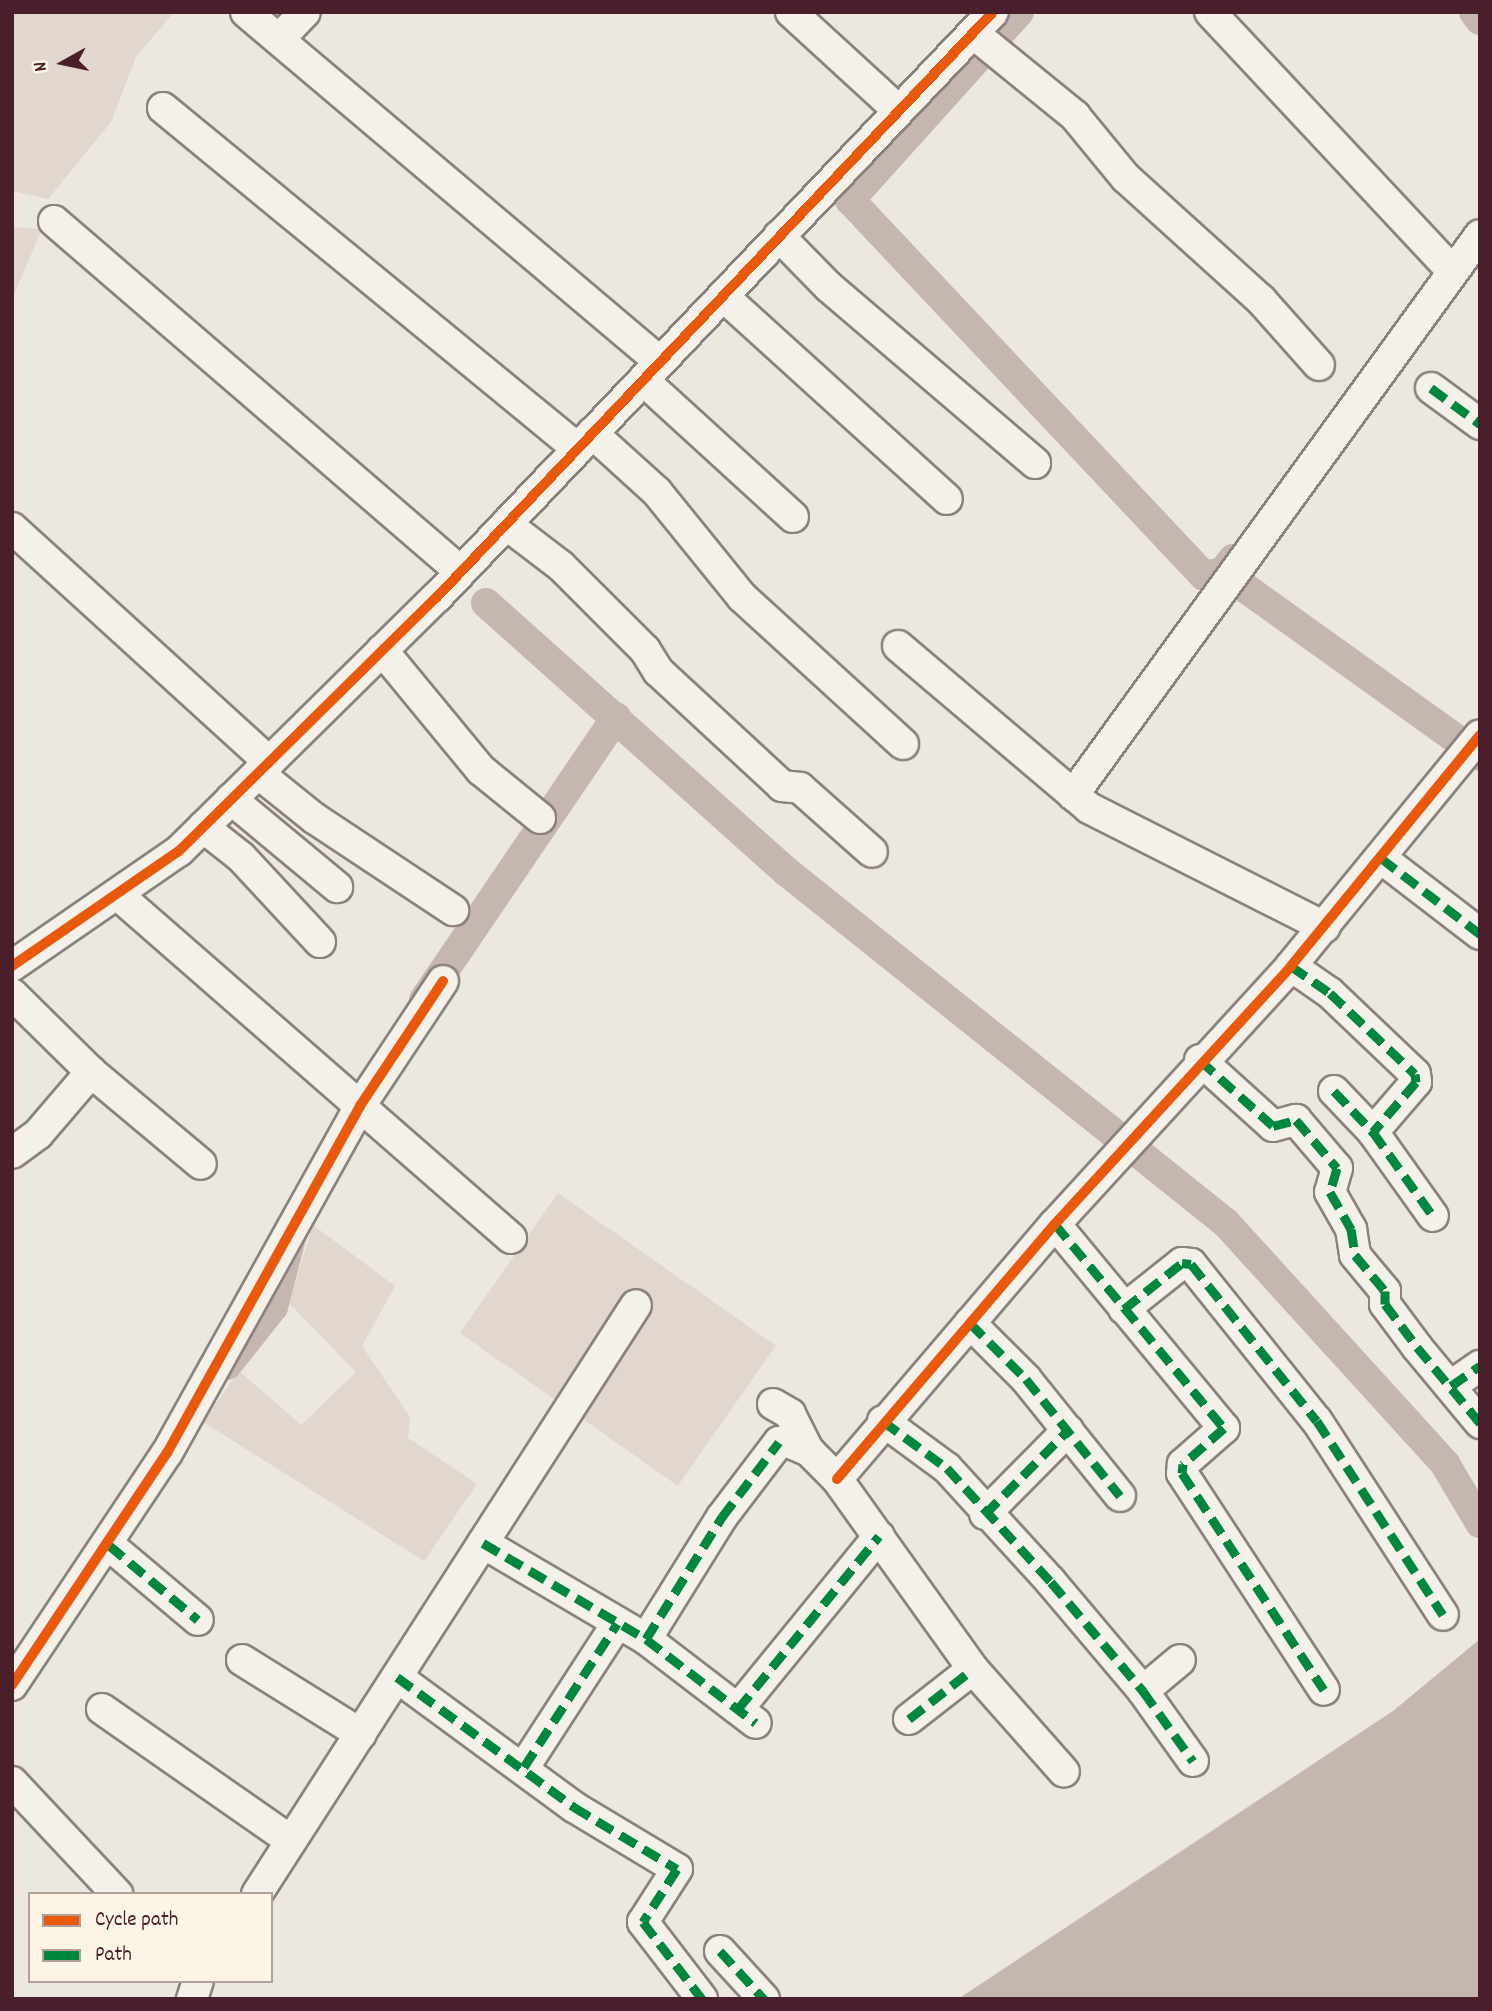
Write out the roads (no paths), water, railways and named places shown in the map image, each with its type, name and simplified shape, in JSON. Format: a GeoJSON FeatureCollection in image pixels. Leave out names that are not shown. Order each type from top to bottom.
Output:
{"type":"FeatureCollection","features":[{"type":"Feature","properties":{"kind":"street"},"geometry":{"type":"LineString","coordinates":[[246,12],[652,371],[793,517]]}},
{"type":"Feature","properties":{"kind":"street"},"geometry":{"type":"LineString","coordinates":[[279,39],[304,12]]}},
{"type":"Feature","properties":{"kind":"street"},"geometry":{"type":"LineString","coordinates":[[791,12],[898,110]]}},
{"type":"Feature","properties":{"kind":"street"},"geometry":{"type":"LineString","coordinates":[[1210,12],[1443,261]]}},
{"type":"Feature","properties":{"kind":"street"},"geometry":{"type":"LineString","coordinates":[[12,966],[117,894],[203,827],[264,768],[461,572],[983,19],[1075,116],[1126,178],[1261,300],[1318,365]]}},
{"type":"Feature","properties":{"kind":"street"},"geometry":{"type":"LineString","coordinates":[[163,108],[585,441],[657,492],[742,597],[904,744]]}},
{"type":"Feature","properties":{"kind":"street"},"geometry":{"type":"LineString","coordinates":[[54,221],[461,572]]}},
{"type":"Feature","properties":{"kind":"street"},"geometry":{"type":"LineString","coordinates":[[1073,795],[1480,235]]}},
{"type":"Feature","properties":{"kind":"street"},"geometry":{"type":"LineString","coordinates":[[779,236],[829,287],[1035,463]]}},
{"type":"Feature","properties":{"kind":"street"},"geometry":{"type":"LineString","coordinates":[[723,296],[947,499]]}},
{"type":"Feature","properties":{"kind":"street"},"geometry":{"type":"LineString","coordinates":[[1431,388],[1480,424]]}},
{"type":"Feature","properties":{"kind":"street"},"geometry":{"type":"LineString","coordinates":[[506,524],[561,566],[645,650],[658,671],[782,786],[800,788],[872,852]]}},
{"type":"Feature","properties":{"kind":"street"},"geometry":{"type":"LineString","coordinates":[[12,528],[314,818],[453,910]]}},
{"type":"Feature","properties":{"kind":"street"},"geometry":{"type":"LineString","coordinates":[[898,646],[1073,795],[1325,927]]}},
{"type":"Feature","properties":{"kind":"street"},"geometry":{"type":"LineString","coordinates":[[382,650],[481,770],[540,818]]}},
{"type":"Feature","properties":{"kind":"street"},"geometry":{"type":"LineString","coordinates":[[837,1479],[883,1421],[1200,1060],[1292,966],[1478,737]]}},
{"type":"Feature","properties":{"kind":"street"},"geometry":{"type":"LineString","coordinates":[[231,799],[337,887]]}},
{"type":"Feature","properties":{"kind":"street"},"geometry":{"type":"LineString","coordinates":[[203,827],[241,857],[320,942]]}},
{"type":"Feature","properties":{"kind":"street"},"geometry":{"type":"LineString","coordinates":[[1381,858],[1480,934]]}},
{"type":"Feature","properties":{"kind":"street"},"geometry":{"type":"LineString","coordinates":[[117,894],[511,1238]]}},
{"type":"Feature","properties":{"kind":"street"},"geometry":{"type":"LineString","coordinates":[[1292,966],[1330,993],[1415,1074],[1416,1082],[1373,1132]]}},
{"type":"Feature","properties":{"kind":"street"},"geometry":{"type":"LineString","coordinates":[[12,1685],[109,1545],[167,1452],[360,1106],[443,981]]}},
{"type":"Feature","properties":{"kind":"street"},"geometry":{"type":"LineString","coordinates":[[12,994],[91,1072],[201,1164]]}},
{"type":"Feature","properties":{"kind":"street"},"geometry":{"type":"LineString","coordinates":[[1200,1060],[1273,1126],[1296,1120],[1337,1168],[1330,1192],[1351,1229],[1355,1255],[1385,1291],[1385,1304],[1401,1326],[1480,1423]]}},
{"type":"Feature","properties":{"kind":"street"},"geometry":{"type":"LineString","coordinates":[[12,1153],[38,1134],[91,1072]]}},
{"type":"Feature","properties":{"kind":"street"},"geometry":{"type":"LineString","coordinates":[[1334,1091],[1373,1132],[1433,1216]]}},
{"type":"Feature","properties":{"kind":"street"},"geometry":{"type":"LineString","coordinates":[[1055,1224],[1224,1428],[1184,1464],[1182,1473],[1324,1690]]}},
{"type":"Feature","properties":{"kind":"street"},"geometry":{"type":"LineString","coordinates":[[1124,1309],[1182,1263],[1191,1264],[1317,1421],[1443,1615]]}},
{"type":"Feature","properties":{"kind":"street"},"geometry":{"type":"LineString","coordinates":[[258,1892],[636,1305]]}},
{"type":"Feature","properties":{"kind":"street"},"geometry":{"type":"LineString","coordinates":[[970,1324],[1068,1430],[1120,1496]]}},
{"type":"Feature","properties":{"kind":"street"},"geometry":{"type":"LineString","coordinates":[[1451,1386],[1480,1366]]}},
{"type":"Feature","properties":{"kind":"street"},"geometry":{"type":"LineString","coordinates":[[774,1404],[790,1414],[808,1450],[837,1479],[973,1668],[1064,1772]]}},
{"type":"Feature","properties":{"kind":"street"},"geometry":{"type":"LineString","coordinates":[[883,1421],[947,1468],[1143,1690],[1193,1761]]}},
{"type":"Feature","properties":{"kind":"street"},"geometry":{"type":"LineString","coordinates":[[985,1514],[1068,1430]]}},
{"type":"Feature","properties":{"kind":"street"},"geometry":{"type":"LineString","coordinates":[[646,1639],[722,1517],[779,1443],[808,1450]]}},
{"type":"Feature","properties":{"kind":"street"},"geometry":{"type":"LineString","coordinates":[[483,1543],[646,1639],[747,1716],[879,1536]]}},
{"type":"Feature","properties":{"kind":"street"},"geometry":{"type":"LineString","coordinates":[[109,1545],[198,1620]]}},
{"type":"Feature","properties":{"kind":"street"},"geometry":{"type":"LineString","coordinates":[[524,1767],[617,1624]]}},
{"type":"Feature","properties":{"kind":"street"},"geometry":{"type":"LineString","coordinates":[[242,1660],[361,1734]]}},
{"type":"Feature","properties":{"kind":"street"},"geometry":{"type":"LineString","coordinates":[[1143,1690],[1180,1660]]}},
{"type":"Feature","properties":{"kind":"street"},"geometry":{"type":"LineString","coordinates":[[909,1719],[973,1668]]}},
{"type":"Feature","properties":{"kind":"street"},"geometry":{"type":"LineString","coordinates":[[397,1677],[524,1767],[574,1807],[677,1869],[643,1922],[702,1999]]}},
{"type":"Feature","properties":{"kind":"street"},"geometry":{"type":"LineString","coordinates":[[102,1709],[290,1840]]}},
{"type":"Feature","properties":{"kind":"street"},"geometry":{"type":"LineString","coordinates":[[12,1782],[115,1892]]}},
{"type":"Feature","properties":{"kind":"street"},"geometry":{"type":"LineString","coordinates":[[719,1951],[764,1999]]}},
{"type":"Feature","properties":{"kind":"waterway"},"geometry":{"type":"LineString","coordinates":[[1019,12],[850,200],[1204,576],[1223,572]]}},
{"type":"Feature","properties":{"kind":"waterway"},"geometry":{"type":"LineString","coordinates":[[1474,12],[1480,20]]}},
{"type":"Feature","properties":{"kind":"waterway"},"geometry":{"type":"LineString","coordinates":[[1233,559],[1223,572],[1480,756]]}},
{"type":"Feature","properties":{"kind":"waterway"},"geometry":{"type":"LineString","coordinates":[[486,603],[787,872],[1226,1223],[1445,1464],[1480,1523]]}},
{"type":"Feature","properties":{"kind":"waterway"},"geometry":{"type":"LineString","coordinates":[[424,1000],[616,717]]}},
{"type":"Feature","properties":{"kind":"waterway"},"geometry":{"type":"LineString","coordinates":[[227,1365],[273,1307],[292,1234]]}}]}
